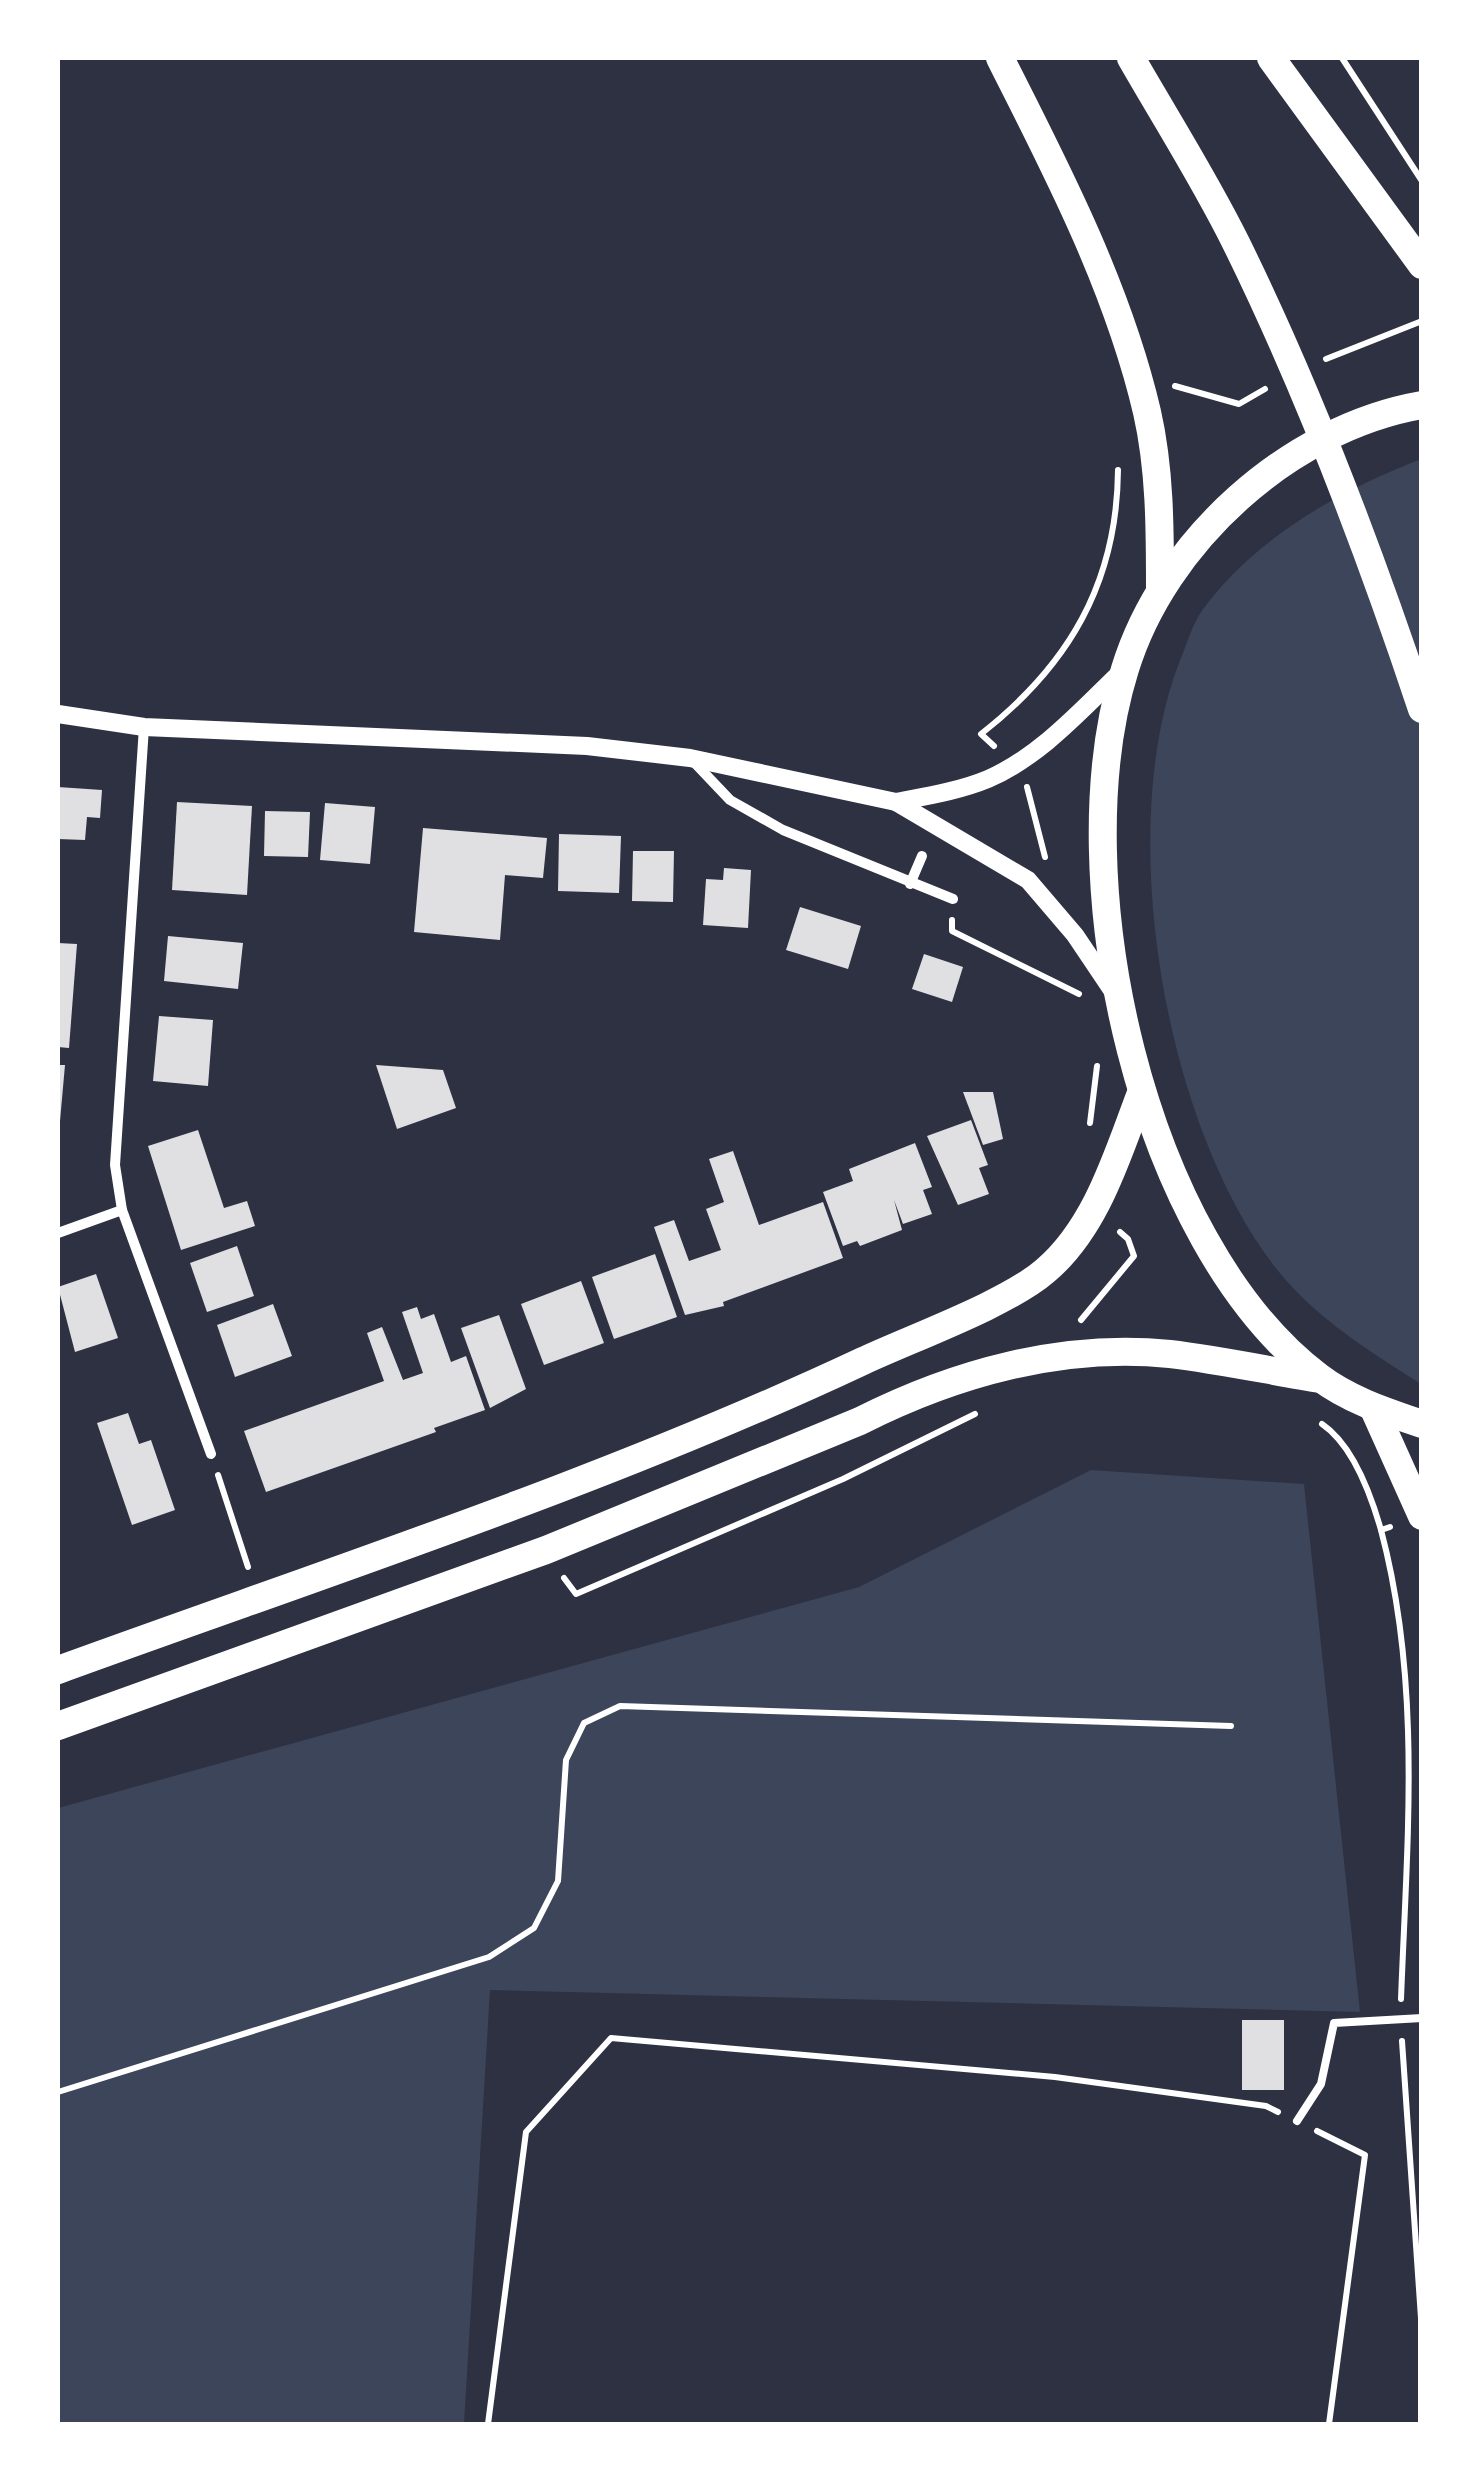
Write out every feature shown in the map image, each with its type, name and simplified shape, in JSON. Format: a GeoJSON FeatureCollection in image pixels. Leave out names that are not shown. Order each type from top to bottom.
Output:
{"type":"FeatureCollection","features":[{"type":"Feature","properties":{"kind":"highway"},"geometry":{"type":"LineString","coordinates":[[1000,58],[1068,198],[1119,320],[1156,462],[1160,587]]}},
{"type":"Feature","properties":{"kind":"highway"},"geometry":{"type":"LineString","coordinates":[[1131,58],[1235,242],[1358,526],[1422,709]]}},
{"type":"Feature","properties":{"kind":"highway"},"geometry":{"type":"LineString","coordinates":[[1270,58],[1422,266]]}},
{"type":"Feature","properties":{"kind":"highway"},"geometry":{"type":"LineString","coordinates":[[1422,405],[1362,423],[1309,448],[1263,479],[1224,512],[1160,587],[1124,670],[1101,797],[1105,879],[1122,1005],[1142,1093],[1187,1209],[1211,1254],[1274,1337],[1321,1379],[1373,1407],[1422,1424]]}},
{"type":"Feature","properties":{"kind":"highway"},"geometry":{"type":"LineString","coordinates":[[58,1670],[626,1462],[813,1385],[1044,1273],[1092,1209],[1142,1093]]}},
{"type":"Feature","properties":{"kind":"highway"},"geometry":{"type":"LineString","coordinates":[[58,1726],[546,1550],[860,1421],[905,1398],[1024,1360],[1168,1354],[1321,1379]]}},
{"type":"Feature","properties":{"kind":"highway"},"geometry":{"type":"LineString","coordinates":[[1373,1407],[1408,1521]]}},
{"type":"Feature","properties":{"kind":"street"},"geometry":{"type":"LineString","coordinates":[[896,802],[956,790],[1014,766],[1045,744],[1124,670]]}},
{"type":"Feature","properties":{"kind":"street"},"geometry":{"type":"LineString","coordinates":[[58,714],[144,727],[587,746],[690,758],[896,802],[1028,880],[1074,934],[1122,1005]]}},
{"type":"Feature","properties":{"kind":"street"},"geometry":{"type":"LineString","coordinates":[[144,727],[116,1164],[122,1210],[211,1454]]}},
{"type":"Feature","properties":{"kind":"street"},"geometry":{"type":"LineString","coordinates":[[690,758],[743,807],[784,830],[953,899]]}},
{"type":"Feature","properties":{"kind":"street"},"geometry":{"type":"LineString","coordinates":[[910,884],[922,856]]}},
{"type":"Feature","properties":{"kind":"street"},"geometry":{"type":"LineString","coordinates":[[58,1233],[122,1210]]}},
{"type":"Feature","properties":{"kind":"lane"},"geometry":{"type":"LineString","coordinates":[[1297,2121],[1322,2084],[1334,2023],[1422,2018]]}},
{"type":"Feature","properties":{"kind":"path"},"geometry":{"type":"LineString","coordinates":[[1342,58],[1422,181]]}},
{"type":"Feature","properties":{"kind":"path"},"geometry":{"type":"LineString","coordinates":[[1317,364],[1422,321]]}},
{"type":"Feature","properties":{"kind":"path"},"geometry":{"type":"LineString","coordinates":[[1138,384],[1166,378],[1180,390],[1240,404],[1276,383]]}},
{"type":"Feature","properties":{"kind":"path"},"geometry":{"type":"LineString","coordinates":[[1028,880],[1045,858],[1030,792],[1014,766],[982,734],[1017,706],[1070,646],[1114,543],[1118,465]]}},
{"type":"Feature","properties":{"kind":"path"},"geometry":{"type":"LineString","coordinates":[[953,899],[952,931],[1080,994]]}},
{"type":"Feature","properties":{"kind":"path"},"geometry":{"type":"LineString","coordinates":[[1068,979],[1080,994],[1085,1011]]}},
{"type":"Feature","properties":{"kind":"path"},"geometry":{"type":"LineString","coordinates":[[1084,1138],[1097,1058]]}},
{"type":"Feature","properties":{"kind":"path"},"geometry":{"type":"LineString","coordinates":[[1080,1356],[1078,1323],[1134,1256],[1128,1239],[1092,1209]]}},
{"type":"Feature","properties":{"kind":"path"},"geometry":{"type":"LineString","coordinates":[[546,1550],[576,1594],[843,1478],[986,1409]]}},
{"type":"Feature","properties":{"kind":"path"},"geometry":{"type":"LineString","coordinates":[[1308,1415],[1334,1432],[1370,1494],[1408,1665],[1410,1759],[1400,2019],[1421,2318],[1421,2424]]}},
{"type":"Feature","properties":{"kind":"path"},"geometry":{"type":"LineString","coordinates":[[211,1454],[258,1597]]}},
{"type":"Feature","properties":{"kind":"path"},"geometry":{"type":"LineString","coordinates":[[1381,1530],[1408,1521]]}},
{"type":"Feature","properties":{"kind":"path"},"geometry":{"type":"LineString","coordinates":[[58,2092],[490,1957],[534,1928],[558,1881],[566,1760],[584,1723],[620,1706],[1231,1726]]}},
{"type":"Feature","properties":{"kind":"path"},"geometry":{"type":"LineString","coordinates":[[488,2424],[526,2132],[611,2038],[1055,2077],[1266,2106],[1365,2154],[1329,2424]]}},
{"type":"Feature","properties":{"kind":"shaded area"},"geometry":{"type":"Polygon","coordinates":[[[1421,459],[1421,1384],[1346,1334],[1279,1272],[1239,1212],[1205,1139],[1179,1059],[1161,973],[1151,886],[1151,801],[1162,723],[1183,653],[1201,612],[1222,585],[1246,561],[1300,520],[1359,486],[1421,459]]]}},
{"type":"Feature","properties":{"kind":"shaded area"},"geometry":{"type":"Polygon","coordinates":[[[1091,1470],[1304,1484],[1360,2012],[490,1990],[464,2424],[58,2424],[58,1808],[859,1587],[1091,1470]]]}},
{"type":"Feature","properties":{"kind":"building"},"geometry":{"type":"Polygon","coordinates":[[[58,787],[102,790],[100,818],[87,817],[85,840],[58,839],[58,787]]]}},
{"type":"Feature","properties":{"kind":"building"},"geometry":{"type":"Polygon","coordinates":[[[177,802],[252,806],[247,895],[172,890],[177,802]]]}},
{"type":"Feature","properties":{"kind":"building"},"geometry":{"type":"Polygon","coordinates":[[[325,803],[375,807],[370,864],[320,860],[325,803]]]}},
{"type":"Feature","properties":{"kind":"building"},"geometry":{"type":"Polygon","coordinates":[[[265,811],[310,812],[308,857],[264,856],[265,811]]]}},
{"type":"Feature","properties":{"kind":"building"},"geometry":{"type":"Polygon","coordinates":[[[423,828],[547,838],[543,878],[505,875],[500,940],[414,932],[423,828]]]}},
{"type":"Feature","properties":{"kind":"building"},"geometry":{"type":"Polygon","coordinates":[[[559,834],[621,836],[619,893],[558,891],[559,834]]]}},
{"type":"Feature","properties":{"kind":"building"},"geometry":{"type":"Polygon","coordinates":[[[633,851],[674,851],[673,902],[632,901],[633,851]]]}},
{"type":"Feature","properties":{"kind":"building"},"geometry":{"type":"Polygon","coordinates":[[[724,868],[751,870],[748,928],[703,925],[706,879],[723,880],[724,868]]]}},
{"type":"Feature","properties":{"kind":"building"},"geometry":{"type":"Polygon","coordinates":[[[800,907],[861,926],[848,969],[786,950],[800,907]]]}},
{"type":"Feature","properties":{"kind":"building"},"geometry":{"type":"Polygon","coordinates":[[[168,936],[243,943],[238,989],[164,981],[168,936]]]}},
{"type":"Feature","properties":{"kind":"building"},"geometry":{"type":"Polygon","coordinates":[[[58,943],[77,944],[69,1048],[58,1047],[58,943]]]}},
{"type":"Feature","properties":{"kind":"building"},"geometry":{"type":"Polygon","coordinates":[[[924,954],[963,967],[952,1002],[912,989],[924,954]]]}},
{"type":"Feature","properties":{"kind":"building"},"geometry":{"type":"Polygon","coordinates":[[[159,1016],[213,1020],[208,1086],[153,1081],[159,1016]]]}},
{"type":"Feature","properties":{"kind":"building"},"geometry":{"type":"Polygon","coordinates":[[[58,1065],[65,1065],[60,1121],[58,1121],[58,1065]]]}},
{"type":"Feature","properties":{"kind":"building"},"geometry":{"type":"Polygon","coordinates":[[[376,1065],[443,1070],[456,1108],[397,1129],[376,1065]]]}},
{"type":"Feature","properties":{"kind":"building"},"geometry":{"type":"Polygon","coordinates":[[[963,1092],[993,1092],[1003,1139],[983,1145],[963,1092]]]}},
{"type":"Feature","properties":{"kind":"building"},"geometry":{"type":"Polygon","coordinates":[[[971,1120],[988,1165],[979,1168],[989,1194],[958,1205],[927,1136],[971,1120]]]}},
{"type":"Feature","properties":{"kind":"building"},"geometry":{"type":"Polygon","coordinates":[[[198,1130],[224,1208],[247,1201],[255,1226],[181,1250],[148,1146],[198,1130]]]}},
{"type":"Feature","properties":{"kind":"building"},"geometry":{"type":"Polygon","coordinates":[[[915,1143],[932,1187],[923,1190],[932,1214],[903,1224],[894,1200],[902,1230],[860,1246],[857,1241],[843,1246],[823,1192],[853,1181],[849,1169],[915,1143]]]}},
{"type":"Feature","properties":{"kind":"building"},"geometry":{"type":"Polygon","coordinates":[[[733,1151],[759,1225],[823,1202],[843,1258],[723,1302],[724,1306],[685,1315],[654,1227],[674,1220],[689,1261],[721,1250],[706,1209],[724,1202],[709,1159],[733,1151]]]}},
{"type":"Feature","properties":{"kind":"building"},"geometry":{"type":"Polygon","coordinates":[[[237,1246],[254,1296],[207,1312],[190,1263],[237,1246]]]}},
{"type":"Feature","properties":{"kind":"building"},"geometry":{"type":"Polygon","coordinates":[[[655,1254],[677,1317],[614,1339],[592,1277],[655,1254]]]}},
{"type":"Feature","properties":{"kind":"building"},"geometry":{"type":"Polygon","coordinates":[[[96,1274],[118,1338],[75,1352],[58,1287],[96,1274]]]}},
{"type":"Feature","properties":{"kind":"building"},"geometry":{"type":"Polygon","coordinates":[[[581,1281],[604,1343],[544,1365],[521,1304],[581,1281]]]}},
{"type":"Feature","properties":{"kind":"building"},"geometry":{"type":"Polygon","coordinates":[[[273,1304],[292,1356],[235,1377],[217,1325],[273,1304]]]}},
{"type":"Feature","properties":{"kind":"building"},"geometry":{"type":"Polygon","coordinates":[[[417,1307],[421,1319],[434,1314],[451,1362],[466,1356],[485,1410],[434,1428],[436,1432],[266,1492],[244,1431],[384,1381],[367,1333],[382,1327],[403,1380],[423,1373],[402,1312],[417,1307]]]}},
{"type":"Feature","properties":{"kind":"building"},"geometry":{"type":"Polygon","coordinates":[[[499,1315],[526,1389],[490,1408],[461,1328],[499,1315]]]}},
{"type":"Feature","properties":{"kind":"building"},"geometry":{"type":"Polygon","coordinates":[[[128,1413],[139,1444],[151,1440],[175,1510],[132,1525],[97,1423],[128,1413]]]}},
{"type":"Feature","properties":{"kind":"building"},"geometry":{"type":"Polygon","coordinates":[[[1242,2020],[1284,2020],[1284,2090],[1242,2090],[1242,2020]]]}}]}
